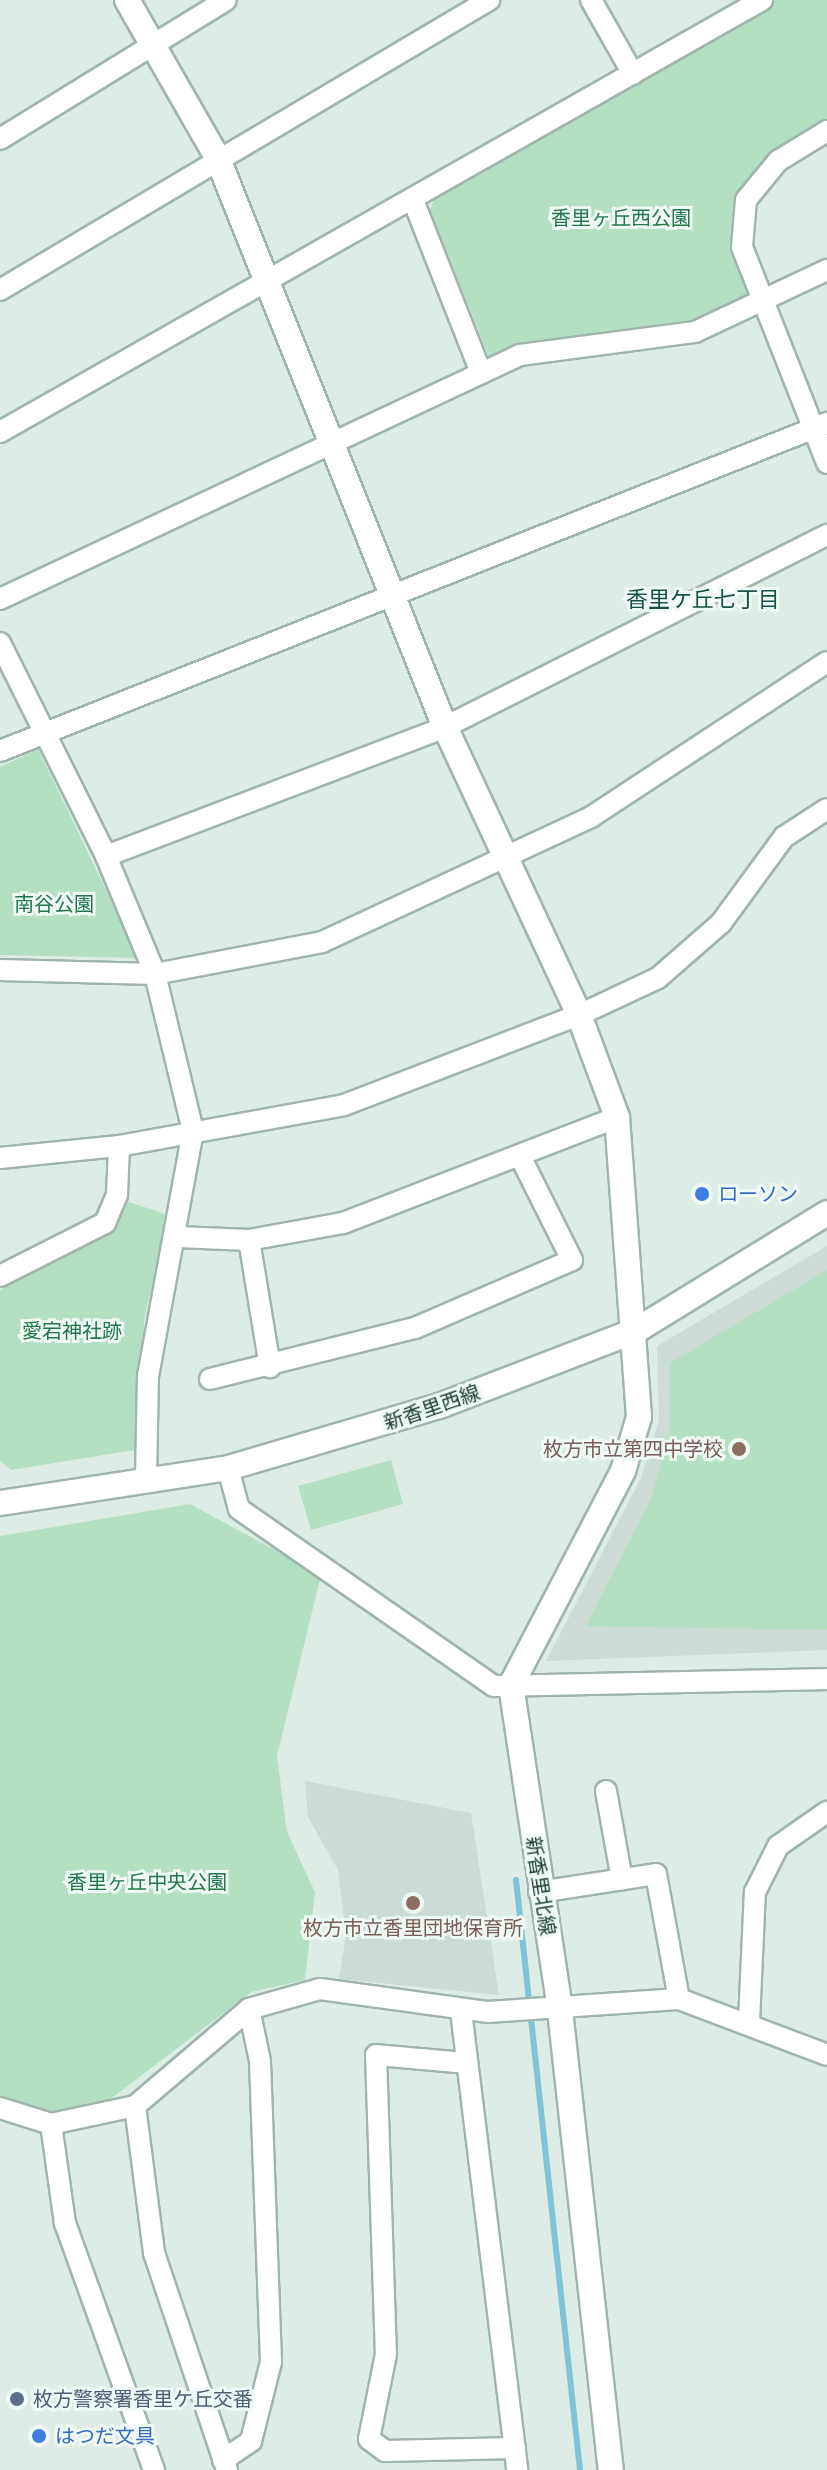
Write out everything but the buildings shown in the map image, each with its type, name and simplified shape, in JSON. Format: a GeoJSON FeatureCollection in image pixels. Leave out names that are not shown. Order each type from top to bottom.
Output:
{"type":"FeatureCollection","features":[{"type":"Feature","properties":{"kind":"street"},"geometry":{"type":"LineString","coordinates":[[127,0],[155,44],[218,159],[445,727],[579,1015],[617,1117],[637,1330],[639,1417],[623,1471],[511,1685]]}},
{"type":"Feature","properties":{"kind":"street"},"geometry":{"type":"LineString","coordinates":[[0,139],[226,0]]}},
{"type":"Feature","properties":{"kind":"street"},"geometry":{"type":"LineString","coordinates":[[0,290],[489,0]]}},
{"type":"Feature","properties":{"kind":"street"},"geometry":{"type":"LineString","coordinates":[[591,0],[633,74]]}},
{"type":"Feature","properties":{"kind":"street"},"geometry":{"type":"LineString","coordinates":[[0,432],[762,0]]}},
{"type":"Feature","properties":{"kind":"street"},"geometry":{"type":"LineString","coordinates":[[827,131],[778,161],[746,200],[742,247],[761,305],[820,426],[827,463]]}},
{"type":"Feature","properties":{"kind":"street"},"geometry":{"type":"LineString","coordinates":[[413,200],[481,373]]}},
{"type":"Feature","properties":{"kind":"street"},"geometry":{"type":"LineString","coordinates":[[0,599],[520,355],[695,332],[761,305],[827,270]]}},
{"type":"Feature","properties":{"kind":"street"},"geometry":{"type":"LineString","coordinates":[[0,751],[391,593],[820,426]]}},
{"type":"Feature","properties":{"kind":"street"},"geometry":{"type":"LineString","coordinates":[[106,856],[445,727],[827,535]]}},
{"type":"Feature","properties":{"kind":"street"},"geometry":{"type":"LineString","coordinates":[[0,643],[46,730],[106,856],[155,974],[193,1131],[178,1237],[148,1375],[146,1479]]}},
{"type":"Feature","properties":{"kind":"street"},"geometry":{"type":"LineString","coordinates":[[0,970],[155,974],[322,942],[591,817],[827,662]]}},
{"type":"Feature","properties":{"kind":"street"},"geometry":{"type":"LineString","coordinates":[[0,1158],[119,1146],[344,1105],[579,1015],[658,978],[721,923],[784,837],[827,809]]}},
{"type":"Feature","properties":{"kind":"street"},"geometry":{"type":"LineString","coordinates":[[178,1237],[249,1240],[391,1209],[617,1117]]}},
{"type":"Feature","properties":{"kind":"street"},"geometry":{"type":"LineString","coordinates":[[0,1276],[105,1223],[117,1195],[119,1146]]}},
{"type":"Feature","properties":{"kind":"street"},"geometry":{"type":"LineString","coordinates":[[210,1379],[270,1367],[415,1328],[572,1260],[521,1158]]}},
{"type":"Feature","properties":{"kind":"street","name":"新香里西線"},"geometry":{"type":"LineString","coordinates":[[0,1503],[228,1468],[360,1433],[637,1330],[827,1213]]}},
{"type":"Feature","properties":{"kind":"street"},"geometry":{"type":"LineString","coordinates":[[249,1240],[270,1367]]}},
{"type":"Feature","properties":{"kind":"street"},"geometry":{"type":"LineString","coordinates":[[228,1468],[239,1509],[494,1686],[827,1679]]}},
{"type":"Feature","properties":{"kind":"street","name":"新香里北線"},"geometry":{"type":"LineString","coordinates":[[511,1685],[611,2470]]}},
{"type":"Feature","properties":{"kind":"street"},"geometry":{"type":"LineString","coordinates":[[606,1791],[622,1880]]}},
{"type":"Feature","properties":{"kind":"street"},"geometry":{"type":"LineString","coordinates":[[749,2022],[755,1892],[778,1846],[827,1812]]}},
{"type":"Feature","properties":{"kind":"street"},"geometry":{"type":"LineString","coordinates":[[539,1892],[656,1874],[679,1999]]}},
{"type":"Feature","properties":{"kind":"street"},"geometry":{"type":"LineString","coordinates":[[0,2108],[51,2124],[135,2106],[249,2009],[320,1989],[461,2011],[552,2010],[679,1999],[749,2022],[827,2055]]}},
{"type":"Feature","properties":{"kind":"street"},"geometry":{"type":"LineString","coordinates":[[135,2106],[154,2253],[225,2465],[251,2441],[271,2362],[260,2061],[249,2009]]}},
{"type":"Feature","properties":{"kind":"street"},"geometry":{"type":"LineString","coordinates":[[461,2011],[517,2470]]}},
{"type":"Feature","properties":{"kind":"street"},"geometry":{"type":"LineString","coordinates":[[466,2063],[376,2055],[386,2354],[369,2439],[385,2451],[515,2448]]}},
{"type":"Feature","properties":{"kind":"street"},"geometry":{"type":"LineString","coordinates":[[51,2124],[65,2223],[154,2470]]}},
{"type":"Feature","properties":{"kind":"shaded area","name":"枚方市立第四中学校"},"geometry":{"type":"Polygon","coordinates":[[[827,1246],[827,1650],[546,1661],[641,1478],[659,1420],[657,1346],[827,1246]]]}},
{"type":"Feature","properties":{"kind":"shaded area","name":"枚方市立香里団地保育所"},"geometry":{"type":"Polygon","coordinates":[[[305,1781],[471,1813],[499,1995],[339,1979],[346,1936],[338,1870],[308,1817],[305,1781]]]}},
{"type":"Feature","properties":{"kind":"green space","name":"香里ヶ丘西公園"},"geometry":{"type":"Polygon","coordinates":[[[775,0],[827,0],[827,123],[763,162],[745,185],[735,219],[754,302],[695,322],[518,345],[489,357],[430,210],[434,200],[775,0]]]}},
{"type":"Feature","properties":{"kind":"green space","name":"南谷公園"},"geometry":{"type":"Polygon","coordinates":[[[38,749],[139,958],[0,955],[0,767],[38,749]]]}},
{"type":"Feature","properties":{"kind":"green space","name":"愛宕神社跡"},"geometry":{"type":"Polygon","coordinates":[[[126,1201],[168,1215],[144,1320],[141,1449],[11,1470],[0,1461],[0,1291],[14,1276],[111,1229],[126,1201]]]}},
{"type":"Feature","properties":{"kind":"green space","name":"枚方市立第四中学校"},"geometry":{"type":"Polygon","coordinates":[[[827,1270],[827,1630],[586,1626],[651,1499],[670,1429],[670,1363],[827,1270]]]}},
{"type":"Feature","properties":{"kind":"green space"},"geometry":{"type":"Polygon","coordinates":[[[391,1460],[403,1504],[311,1530],[298,1486],[391,1460]]]}},
{"type":"Feature","properties":{"kind":"green space","name":"香里ヶ丘中央公園"},"geometry":{"type":"Polygon","coordinates":[[[190,1504],[321,1575],[277,1756],[287,1832],[315,1892],[305,1980],[251,1992],[100,2107],[44,2114],[0,2098],[0,1536],[190,1504]]]}},
{"type":"Feature","properties":{"kind":"waterway"},"geometry":{"type":"LineString","coordinates":[[516,1880],[580,2470]]}},
{"type":"Feature","properties":{"kind":"place","name":"ローソン"},"geometry":{"type":"Point","coordinates":[702,1194]}},
{"type":"Feature","properties":{"kind":"place","name":"枚方市立第四中学校"},"geometry":{"type":"Point","coordinates":[739,1449]}},
{"type":"Feature","properties":{"kind":"place","name":"枚方市立香里団地保育所"},"geometry":{"type":"Point","coordinates":[413,1903]}},
{"type":"Feature","properties":{"kind":"place","name":"枚方警察署香里ケ丘交番"},"geometry":{"type":"Point","coordinates":[17,2399]}},
{"type":"Feature","properties":{"kind":"place","name":"はつだ文具"},"geometry":{"type":"Point","coordinates":[39,2436]}},
{"type":"Feature","properties":{"kind":"district","name":"香里ケ丘七丁目"},"geometry":{"type":"Point","coordinates":[703,600]}}]}
